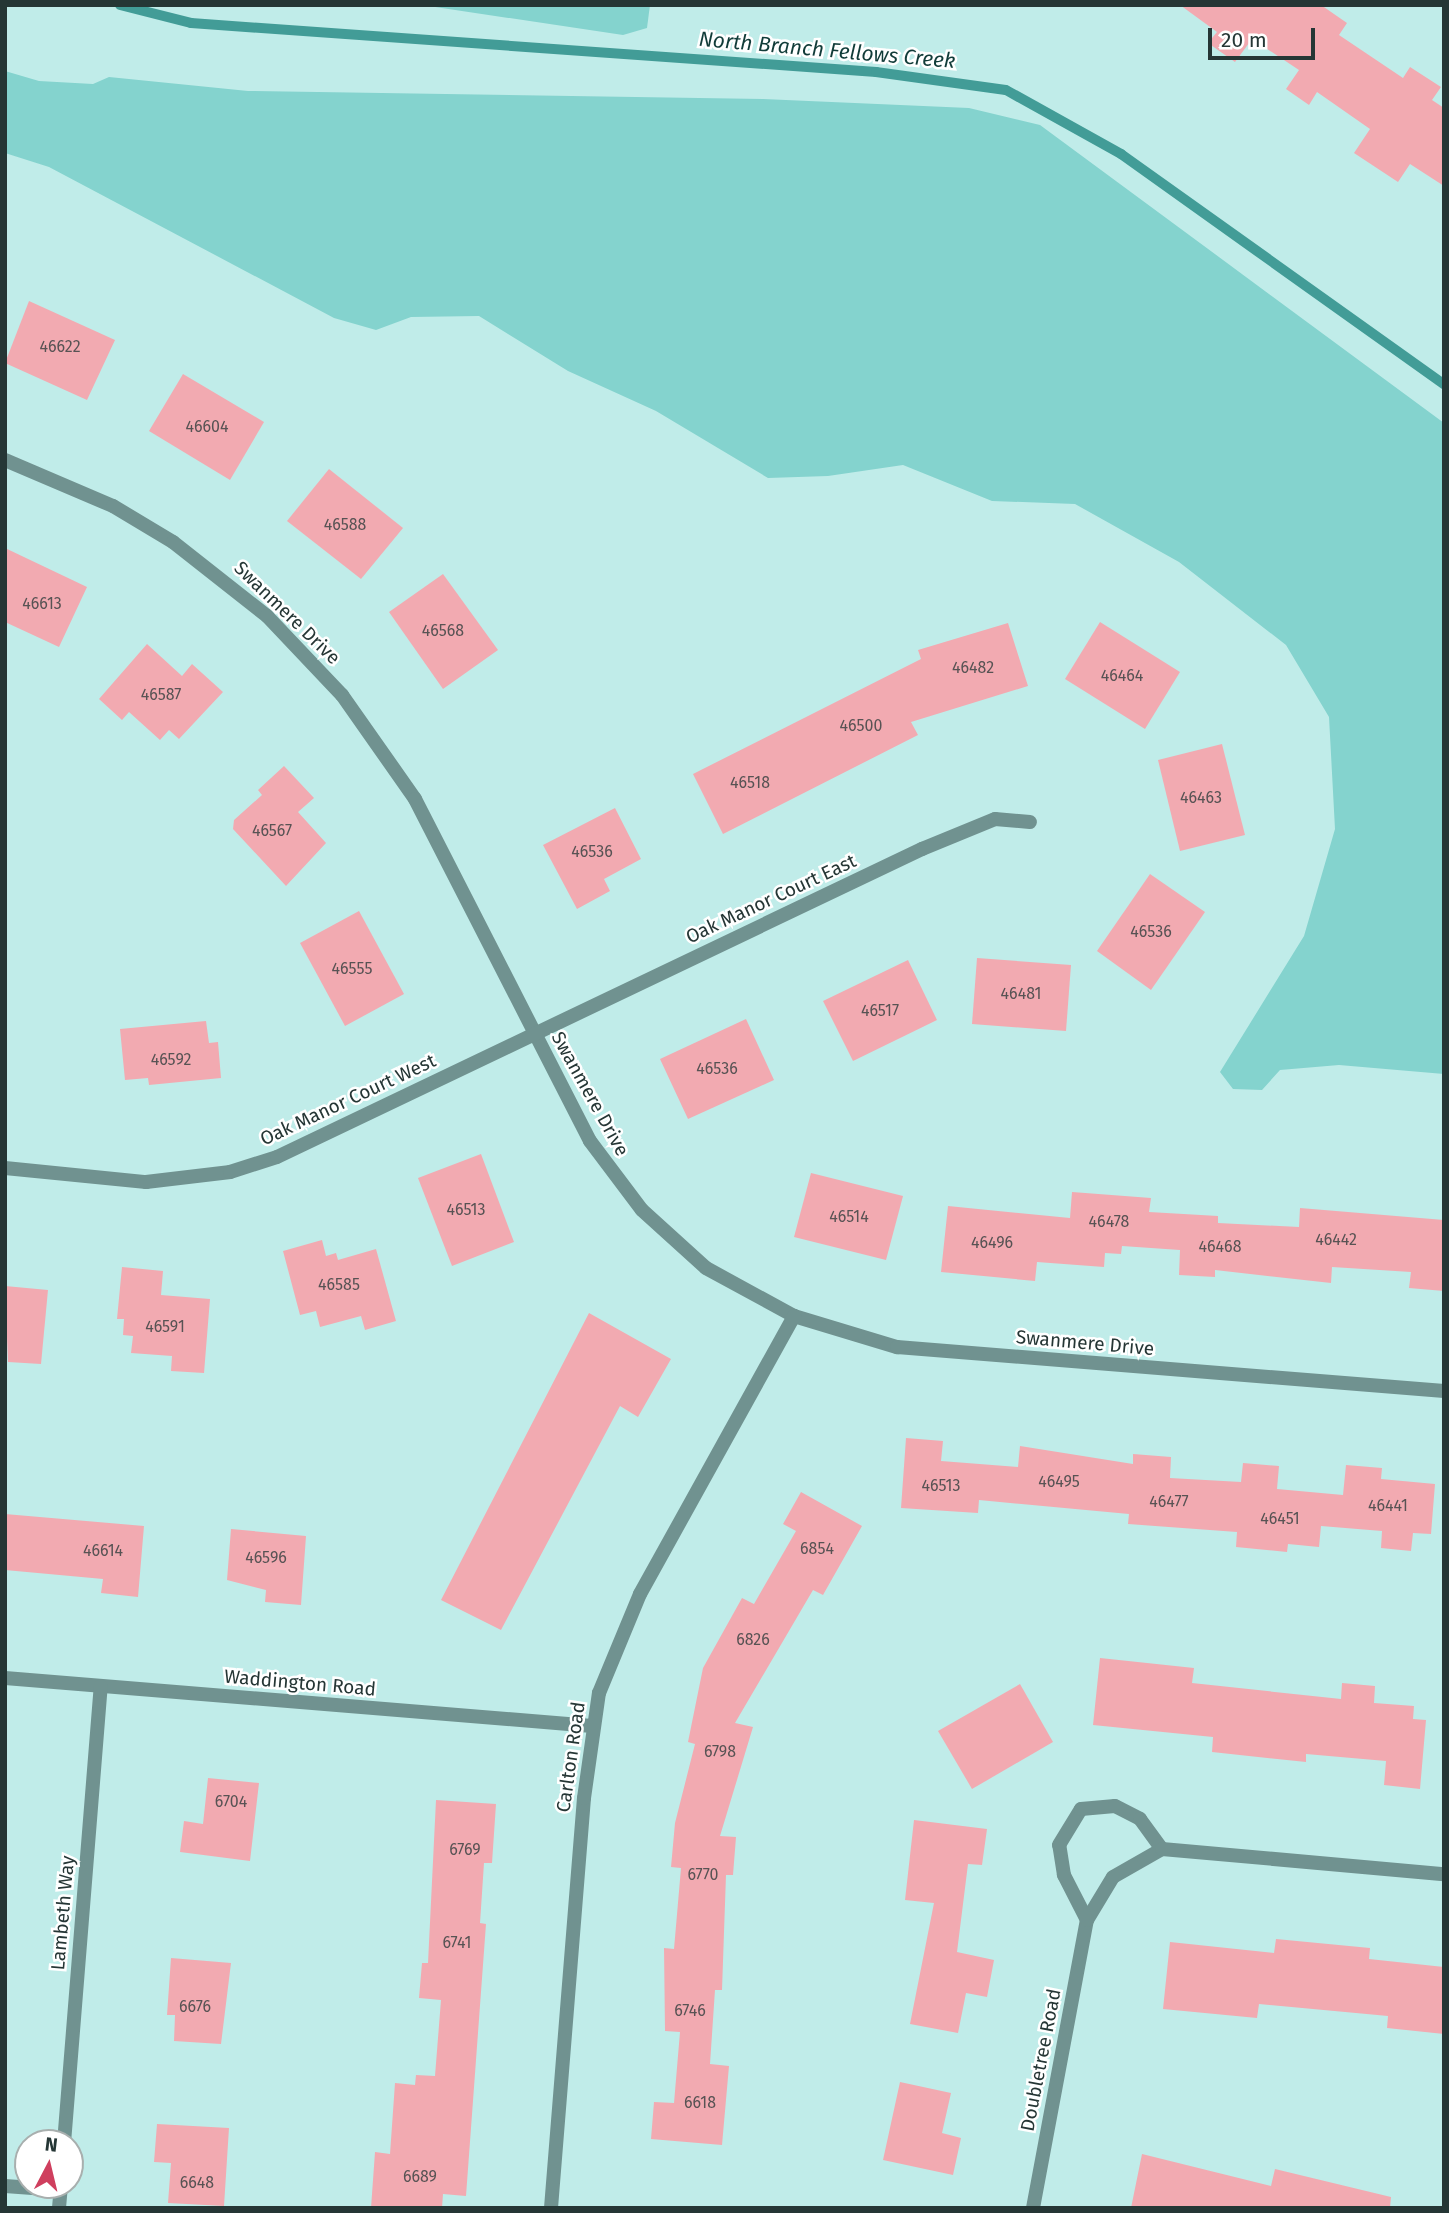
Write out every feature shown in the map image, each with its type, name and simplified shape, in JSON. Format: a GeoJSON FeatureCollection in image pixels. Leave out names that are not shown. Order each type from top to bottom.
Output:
{"type":"FeatureCollection","features":[{"type":"Feature","properties":{"kind":"street","name":"Swanmere Drive"},"geometry":{"type":"LineString","coordinates":[[5,460],[113,506],[173,542],[226,581],[306,654],[372,734],[415,799],[590,1142],[642,1210],[706,1268],[794,1316],[897,1347],[1444,1391]]}},
{"type":"Feature","properties":{"kind":"street","name":"Oak Manor Court East"},"geometry":{"type":"LineString","coordinates":[[533,1032],[922,849],[995,820],[1030,822]]}},
{"type":"Feature","properties":{"kind":"street","name":"Oak Manor Court West"},"geometry":{"type":"LineString","coordinates":[[5,1168],[146,1182],[230,1172],[277,1157],[533,1032]]}},
{"type":"Feature","properties":{"kind":"street","name":"Carlton Road"},"geometry":{"type":"LineString","coordinates":[[551,2208],[592,1726],[599,1693],[640,1594],[794,1316]]}},
{"type":"Feature","properties":{"kind":"street","name":"Waddington Road"},"geometry":{"type":"LineString","coordinates":[[5,1678],[592,1726]]}},
{"type":"Feature","properties":{"kind":"street","name":"Lambeth Way"},"geometry":{"type":"LineString","coordinates":[[65,2129],[101,1686]]}},
{"type":"Feature","properties":{"kind":"street"},"geometry":{"type":"LineString","coordinates":[[1087,1920],[1064,1875],[1059,1845],[1081,1809],[1115,1806],[1140,1819],[1162,1849],[1444,1874]]}},
{"type":"Feature","properties":{"kind":"street","name":"Doubletree Road"},"geometry":{"type":"LineString","coordinates":[[1033,2208],[1087,1920],[1113,1877],[1162,1849]]}},
{"type":"Feature","properties":{"kind":"shaded area"},"geometry":{"type":"Polygon","coordinates":[[[422,5],[650,5],[647,28],[623,35],[422,5]]]}},
{"type":"Feature","properties":{"kind":"shaded area"},"geometry":{"type":"Polygon","coordinates":[[[5,71],[39,81],[93,84],[109,77],[248,91],[763,99],[969,108],[1040,125],[1444,423],[1444,1074],[1339,1065],[1280,1070],[1262,1090],[1233,1089],[1220,1072],[1304,936],[1335,829],[1329,717],[1286,645],[1179,562],[1075,504],[992,501],[903,465],[828,476],[768,478],[656,411],[568,371],[479,316],[411,317],[376,330],[334,318],[49,167],[5,153],[5,71]]]}},
{"type":"Feature","properties":{"kind":"building"},"geometry":{"type":"Polygon","coordinates":[[[1180,5],[1321,5],[1347,23],[1339,35],[1403,78],[1410,67],[1441,87],[1432,100],[1444,108],[1444,186],[1410,164],[1398,182],[1354,153],[1370,129],[1317,92],[1309,105],[1286,89],[1299,70],[1252,39],[1235,62],[1208,43],[1217,32],[1180,5]]]}},
{"type":"Feature","properties":{"kind":"building"},"geometry":{"type":"Polygon","coordinates":[[[29,301],[115,340],[87,400],[5,363],[29,301]]]}},
{"type":"Feature","properties":{"kind":"building"},"geometry":{"type":"Polygon","coordinates":[[[183,374],[264,422],[230,480],[149,431],[183,374]]]}},
{"type":"Feature","properties":{"kind":"building"},"geometry":{"type":"Polygon","coordinates":[[[329,469],[403,528],[361,579],[287,521],[329,469]]]}},
{"type":"Feature","properties":{"kind":"building"},"geometry":{"type":"Polygon","coordinates":[[[5,548],[87,587],[59,647],[5,622],[5,548]]]}},
{"type":"Feature","properties":{"kind":"building"},"geometry":{"type":"Polygon","coordinates":[[[443,574],[498,650],[443,689],[389,612],[443,574]]]}},
{"type":"Feature","properties":{"kind":"building"},"geometry":{"type":"Polygon","coordinates":[[[1100,622],[1180,672],[1145,729],[1065,679],[1100,622]]]}},
{"type":"Feature","properties":{"kind":"building"},"geometry":{"type":"Polygon","coordinates":[[[1008,623],[1028,686],[911,722],[918,735],[723,834],[693,774],[921,659],[918,650],[1008,623]]]}},
{"type":"Feature","properties":{"kind":"building"},"geometry":{"type":"Polygon","coordinates":[[[147,644],[182,676],[192,664],[223,692],[179,739],[169,730],[160,740],[129,712],[122,720],[99,699],[147,644]]]}},
{"type":"Feature","properties":{"kind":"building"},"geometry":{"type":"Polygon","coordinates":[[[1222,744],[1245,835],[1180,851],[1158,760],[1222,744]]]}},
{"type":"Feature","properties":{"kind":"building"},"geometry":{"type":"Polygon","coordinates":[[[284,766],[314,798],[298,812],[326,843],[286,886],[233,829],[234,820],[262,795],[258,790],[284,766]]]}},
{"type":"Feature","properties":{"kind":"building"},"geometry":{"type":"Polygon","coordinates":[[[615,808],[641,859],[604,879],[610,891],[577,909],[543,845],[615,808]]]}},
{"type":"Feature","properties":{"kind":"building"},"geometry":{"type":"Polygon","coordinates":[[[1150,874],[1205,912],[1151,990],[1097,951],[1150,874]]]}},
{"type":"Feature","properties":{"kind":"building"},"geometry":{"type":"Polygon","coordinates":[[[359,911],[404,994],[345,1026],[300,943],[359,911]]]}},
{"type":"Feature","properties":{"kind":"building"},"geometry":{"type":"Polygon","coordinates":[[[977,958],[1071,965],[1066,1031],[972,1024],[977,958]]]}},
{"type":"Feature","properties":{"kind":"building"},"geometry":{"type":"Polygon","coordinates":[[[908,960],[937,1020],[853,1061],[823,1001],[908,960]]]}},
{"type":"Feature","properties":{"kind":"building"},"geometry":{"type":"Polygon","coordinates":[[[746,1019],[774,1080],[688,1119],[660,1059],[746,1019]]]}},
{"type":"Feature","properties":{"kind":"building"},"geometry":{"type":"Polygon","coordinates":[[[206,1021],[209,1043],[218,1042],[221,1078],[149,1085],[148,1078],[125,1080],[120,1029],[206,1021]]]}},
{"type":"Feature","properties":{"kind":"building"},"geometry":{"type":"Polygon","coordinates":[[[481,1154],[514,1242],[452,1266],[418,1178],[481,1154]]]}},
{"type":"Feature","properties":{"kind":"building"},"geometry":{"type":"Polygon","coordinates":[[[811,1173],[903,1196],[886,1260],[794,1237],[811,1173]]]}},
{"type":"Feature","properties":{"kind":"building"},"geometry":{"type":"Polygon","coordinates":[[[1072,1192],[1151,1198],[1149,1212],[1218,1216],[1218,1223],[1299,1227],[1300,1208],[1444,1220],[1444,1291],[1409,1288],[1411,1272],[1332,1267],[1331,1283],[1215,1270],[1215,1277],[1179,1275],[1180,1250],[1122,1246],[1121,1254],[1105,1253],[1104,1267],[1037,1262],[1035,1281],[941,1272],[948,1206],[1070,1218],[1072,1192]]]}},
{"type":"Feature","properties":{"kind":"building"},"geometry":{"type":"Polygon","coordinates":[[[322,1240],[326,1256],[336,1253],[338,1260],[376,1249],[396,1321],[365,1330],[361,1316],[320,1327],[316,1311],[300,1315],[283,1251],[322,1240]]]}},
{"type":"Feature","properties":{"kind":"building"},"geometry":{"type":"Polygon","coordinates":[[[122,1267],[163,1271],[161,1295],[210,1299],[204,1373],[171,1371],[172,1356],[131,1353],[133,1336],[123,1335],[124,1319],[117,1319],[122,1267]]]}},
{"type":"Feature","properties":{"kind":"building"},"geometry":{"type":"Polygon","coordinates":[[[5,1286],[48,1290],[41,1364],[8,1362],[5,1286]]]}},
{"type":"Feature","properties":{"kind":"building"},"geometry":{"type":"Polygon","coordinates":[[[589,1313],[671,1359],[638,1417],[620,1406],[501,1630],[441,1600],[589,1313]]]}},
{"type":"Feature","properties":{"kind":"building"},"geometry":{"type":"Polygon","coordinates":[[[906,1438],[943,1441],[941,1461],[1018,1467],[1020,1446],[1133,1464],[1133,1454],[1171,1457],[1170,1478],[1241,1482],[1243,1463],[1279,1466],[1277,1489],[1343,1495],[1346,1465],[1382,1468],[1381,1479],[1435,1484],[1431,1534],[1413,1533],[1411,1551],[1381,1548],[1382,1531],[1321,1526],[1319,1547],[1288,1544],[1287,1552],[1236,1547],[1237,1532],[1128,1524],[1129,1514],[979,1500],[978,1513],[901,1508],[906,1438]]]}},
{"type":"Feature","properties":{"kind":"building"},"geometry":{"type":"Polygon","coordinates":[[[801,1492],[862,1526],[823,1595],[813,1590],[735,1723],[753,1727],[720,1836],[736,1837],[733,1875],[726,1875],[722,1990],[715,1990],[710,2064],[729,2066],[722,2145],[651,2139],[654,2102],[674,2103],[680,2032],[665,2031],[664,1948],[674,1949],[681,1868],[671,1867],[675,1823],[695,1744],[688,1742],[703,1668],[742,1598],[754,1604],[796,1531],[783,1524],[801,1492]]]}},
{"type":"Feature","properties":{"kind":"building"},"geometry":{"type":"Polygon","coordinates":[[[5,1514],[144,1526],[138,1597],[101,1593],[103,1579],[5,1570],[5,1514]]]}},
{"type":"Feature","properties":{"kind":"building"},"geometry":{"type":"Polygon","coordinates":[[[231,1529],[306,1536],[301,1605],[265,1602],[266,1590],[227,1580],[231,1529]]]}},
{"type":"Feature","properties":{"kind":"building"},"geometry":{"type":"Polygon","coordinates":[[[1100,1658],[1194,1668],[1192,1683],[1341,1699],[1342,1683],[1375,1686],[1374,1703],[1414,1706],[1413,1719],[1426,1720],[1420,1789],[1384,1785],[1386,1761],[1306,1754],[1306,1762],[1212,1752],[1213,1737],[1093,1725],[1100,1658]]]}},
{"type":"Feature","properties":{"kind":"building"},"geometry":{"type":"Polygon","coordinates":[[[1020,1684],[1053,1742],[972,1789],[938,1731],[1020,1684]]]}},
{"type":"Feature","properties":{"kind":"building"},"geometry":{"type":"Polygon","coordinates":[[[208,1778],[259,1783],[250,1861],[180,1852],[184,1821],[203,1824],[208,1778]]]}},
{"type":"Feature","properties":{"kind":"building"},"geometry":{"type":"Polygon","coordinates":[[[436,1800],[496,1804],[492,1863],[484,1863],[480,1923],[486,1924],[466,2196],[443,2194],[442,2208],[371,2208],[375,2152],[390,2154],[395,2083],[415,2085],[416,2075],[435,2076],[441,2000],[419,1998],[422,1963],[428,1963],[436,1800]]]}},
{"type":"Feature","properties":{"kind":"building"},"geometry":{"type":"Polygon","coordinates":[[[914,1820],[987,1829],[982,1865],[968,1864],[957,1952],[994,1960],[987,1997],[966,1993],[958,2033],[910,2024],[934,1903],[905,1900],[914,1820]]]}},
{"type":"Feature","properties":{"kind":"building"},"geometry":{"type":"Polygon","coordinates":[[[1276,1939],[1370,1948],[1369,1959],[1444,1967],[1444,2034],[1387,2028],[1388,2016],[1259,2004],[1257,2018],[1163,2009],[1170,1942],[1274,1953],[1276,1939]]]}},
{"type":"Feature","properties":{"kind":"building"},"geometry":{"type":"Polygon","coordinates":[[[171,1958],[231,1963],[221,2044],[174,2041],[175,2015],[167,2015],[171,1958]]]}},
{"type":"Feature","properties":{"kind":"building"},"geometry":{"type":"Polygon","coordinates":[[[900,2082],[951,2093],[942,2133],[961,2138],[953,2175],[883,2160],[900,2082]]]}},
{"type":"Feature","properties":{"kind":"building"},"geometry":{"type":"Polygon","coordinates":[[[157,2124],[229,2128],[224,2206],[168,2203],[171,2163],[154,2162],[157,2124]]]}},
{"type":"Feature","properties":{"kind":"building"},"geometry":{"type":"Polygon","coordinates":[[[1142,2154],[1271,2186],[1275,2169],[1391,2197],[1390,2208],[1131,2208],[1142,2154]]]}},
{"type":"Feature","properties":{"kind":"waterway","name":"North Branch Fellows Creek"},"geometry":{"type":"LineString","coordinates":[[120,5],[191,23],[876,72],[1006,90],[1121,154],[1444,384]]}}]}
